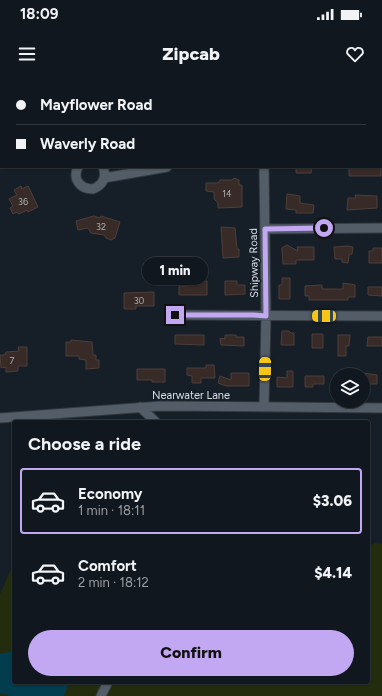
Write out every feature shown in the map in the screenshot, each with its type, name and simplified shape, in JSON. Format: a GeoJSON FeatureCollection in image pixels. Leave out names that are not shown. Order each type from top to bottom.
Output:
{"type":"FeatureCollection","features":[{"type":"Feature","properties":{"kind":"street"},"geometry":{"type":"LineString","coordinates":[[78,168],[76,177],[78,182],[87,189],[98,187],[104,178],[105,172],[103,168]]}},
{"type":"Feature","properties":{"kind":"street"},"geometry":{"type":"LineString","coordinates":[[104,178],[161,168]]}},
{"type":"Feature","properties":{"kind":"street","name":"Shipway Road"},"geometry":{"type":"LineString","coordinates":[[264,168],[266,316],[264,407]]}},
{"type":"Feature","properties":{"kind":"street"},"geometry":{"type":"LineString","coordinates":[[265,229],[382,228]]}},
{"type":"Feature","properties":{"kind":"street"},"geometry":{"type":"LineString","coordinates":[[175,315],[382,316]]}},
{"type":"Feature","properties":{"kind":"street"},"geometry":{"type":"LineString","coordinates":[[140,408],[154,420]]}},
{"type":"Feature","properties":{"kind":"street","name":"Nearwater Lane"},"geometry":{"type":"LineString","coordinates":[[0,418],[140,408],[382,408]]}},
{"type":"Feature","properties":{"kind":"street"},"geometry":{"type":"LineString","coordinates":[[101,696],[107,684]]}},
{"type":"Feature","properties":{"kind":"green space"},"geometry":{"type":"Polygon","coordinates":[[[375,543],[382,544],[382,696],[0,696],[0,594],[12,567],[12,684],[370,684],[370,545],[375,543]]]}},
{"type":"Feature","properties":{"kind":"water"},"geometry":{"type":"Polygon","coordinates":[[[12,651],[12,684],[68,684],[64,696],[10,696],[0,693],[0,654],[12,651]]]}},
{"type":"Feature","properties":{"kind":"building"},"geometry":{"type":"Polygon","coordinates":[[[296,168],[312,168],[311,173],[296,173],[296,168]]]}},
{"type":"Feature","properties":{"kind":"building"},"geometry":{"type":"Polygon","coordinates":[[[349,168],[381,168],[381,176],[349,176],[349,168]]]}},
{"type":"Feature","properties":{"kind":"building"},"geometry":{"type":"Polygon","coordinates":[[[234,178],[239,180],[239,185],[242,185],[242,207],[218,208],[218,203],[214,199],[214,192],[206,191],[206,183],[218,183],[220,180],[232,180],[234,178]]]}},
{"type":"Feature","properties":{"kind":"building"},"geometry":{"type":"Polygon","coordinates":[[[21,186],[22,189],[28,186],[38,207],[28,212],[27,210],[19,214],[17,212],[13,214],[10,208],[13,206],[9,199],[17,195],[14,190],[21,186]]]}},
{"type":"Feature","properties":{"kind":"building"},"geometry":{"type":"Polygon","coordinates":[[[287,194],[300,196],[300,203],[314,205],[313,213],[296,213],[296,210],[286,209],[287,194]]]}},
{"type":"Feature","properties":{"kind":"building"},"geometry":{"type":"Polygon","coordinates":[[[355,195],[377,196],[377,208],[347,210],[348,198],[356,198],[355,195]]]}},
{"type":"Feature","properties":{"kind":"building"},"geometry":{"type":"Polygon","coordinates":[[[94,216],[100,218],[101,216],[120,222],[115,238],[111,240],[106,238],[104,235],[91,233],[88,228],[78,230],[76,221],[94,216]]]}},
{"type":"Feature","properties":{"kind":"building"},"geometry":{"type":"Polygon","coordinates":[[[221,227],[235,228],[239,257],[223,258],[221,227]]]}},
{"type":"Feature","properties":{"kind":"building"},"geometry":{"type":"Polygon","coordinates":[[[287,245],[298,251],[297,247],[314,247],[314,260],[296,260],[296,264],[283,264],[282,248],[287,245]]]}},
{"type":"Feature","properties":{"kind":"building"},"geometry":{"type":"Polygon","coordinates":[[[334,247],[353,247],[352,254],[349,254],[348,263],[342,262],[342,259],[335,259],[334,247]]]}},
{"type":"Feature","properties":{"kind":"building"},"geometry":{"type":"Polygon","coordinates":[[[373,248],[382,248],[382,263],[369,263],[369,251],[373,251],[373,248]]]}},
{"type":"Feature","properties":{"kind":"building"},"geometry":{"type":"Polygon","coordinates":[[[282,278],[290,278],[290,299],[279,299],[279,285],[282,285],[282,278]]]}},
{"type":"Feature","properties":{"kind":"building"},"geometry":{"type":"Polygon","coordinates":[[[207,281],[207,295],[179,295],[179,286],[188,286],[188,283],[207,281]]]}},
{"type":"Feature","properties":{"kind":"building"},"geometry":{"type":"Polygon","coordinates":[[[225,281],[237,281],[237,285],[245,285],[245,294],[225,295],[225,281]]]}},
{"type":"Feature","properties":{"kind":"building"},"geometry":{"type":"Polygon","coordinates":[[[343,283],[355,285],[355,297],[348,297],[348,300],[309,300],[309,296],[305,296],[305,286],[322,285],[322,289],[343,289],[343,283]]]}},
{"type":"Feature","properties":{"kind":"building"},"geometry":{"type":"Polygon","coordinates":[[[368,287],[382,287],[382,296],[368,295],[368,287]]]}},
{"type":"Feature","properties":{"kind":"building"},"geometry":{"type":"Polygon","coordinates":[[[154,292],[154,306],[136,306],[136,309],[124,309],[124,293],[154,292]]]}},
{"type":"Feature","properties":{"kind":"building"},"geometry":{"type":"Polygon","coordinates":[[[282,331],[294,333],[294,345],[281,345],[282,331]]]}},
{"type":"Feature","properties":{"kind":"building"},"geometry":{"type":"Polygon","coordinates":[[[312,334],[323,334],[323,348],[312,348],[312,334]]]}},
{"type":"Feature","properties":{"kind":"building"},"geometry":{"type":"Polygon","coordinates":[[[175,335],[204,335],[204,345],[175,344],[175,335]]]}},
{"type":"Feature","properties":{"kind":"building"},"geometry":{"type":"Polygon","coordinates":[[[225,335],[244,337],[244,346],[221,345],[220,338],[225,339],[225,335]]]}},
{"type":"Feature","properties":{"kind":"building"},"geometry":{"type":"Polygon","coordinates":[[[338,335],[350,335],[349,346],[346,346],[346,356],[338,356],[338,335]]]}},
{"type":"Feature","properties":{"kind":"building"},"geometry":{"type":"Polygon","coordinates":[[[368,337],[382,337],[382,346],[367,346],[368,337]]]}},
{"type":"Feature","properties":{"kind":"building"},"geometry":{"type":"Polygon","coordinates":[[[71,340],[92,342],[93,355],[96,355],[96,360],[99,360],[99,368],[86,369],[86,360],[79,359],[79,356],[66,356],[66,342],[71,342],[71,340]]]}},
{"type":"Feature","properties":{"kind":"building"},"geometry":{"type":"Polygon","coordinates":[[[18,347],[27,347],[27,366],[18,366],[18,371],[6,372],[6,367],[1,368],[0,355],[5,355],[6,352],[19,351],[18,347]]]}},
{"type":"Feature","properties":{"kind":"building"},"geometry":{"type":"Polygon","coordinates":[[[206,365],[214,365],[215,378],[201,378],[201,383],[192,383],[192,376],[187,375],[187,368],[206,368],[206,365]]]}},
{"type":"Feature","properties":{"kind":"building"},"geometry":{"type":"Polygon","coordinates":[[[137,369],[165,369],[165,382],[137,380],[137,369]]]}},
{"type":"Feature","properties":{"kind":"building"},"geometry":{"type":"Polygon","coordinates":[[[287,371],[293,371],[293,387],[277,387],[277,377],[287,378],[287,371]]]}},
{"type":"Feature","properties":{"kind":"building"},"geometry":{"type":"Polygon","coordinates":[[[231,373],[249,373],[249,386],[226,386],[218,383],[220,376],[231,380],[231,373]]]}},
{"type":"Feature","properties":{"kind":"building"},"geometry":{"type":"Polygon","coordinates":[[[370,374],[377,375],[377,384],[370,384],[370,374]]]}},
{"type":"Feature","properties":{"kind":"building"},"geometry":{"type":"Polygon","coordinates":[[[305,376],[324,376],[324,384],[313,384],[313,387],[305,387],[305,376]]]}},
{"type":"Feature","properties":{"kind":"route"},"geometry":{"type":"LineString","coordinates":[[175,315],[266,316],[265,229],[324,228]]}}]}
